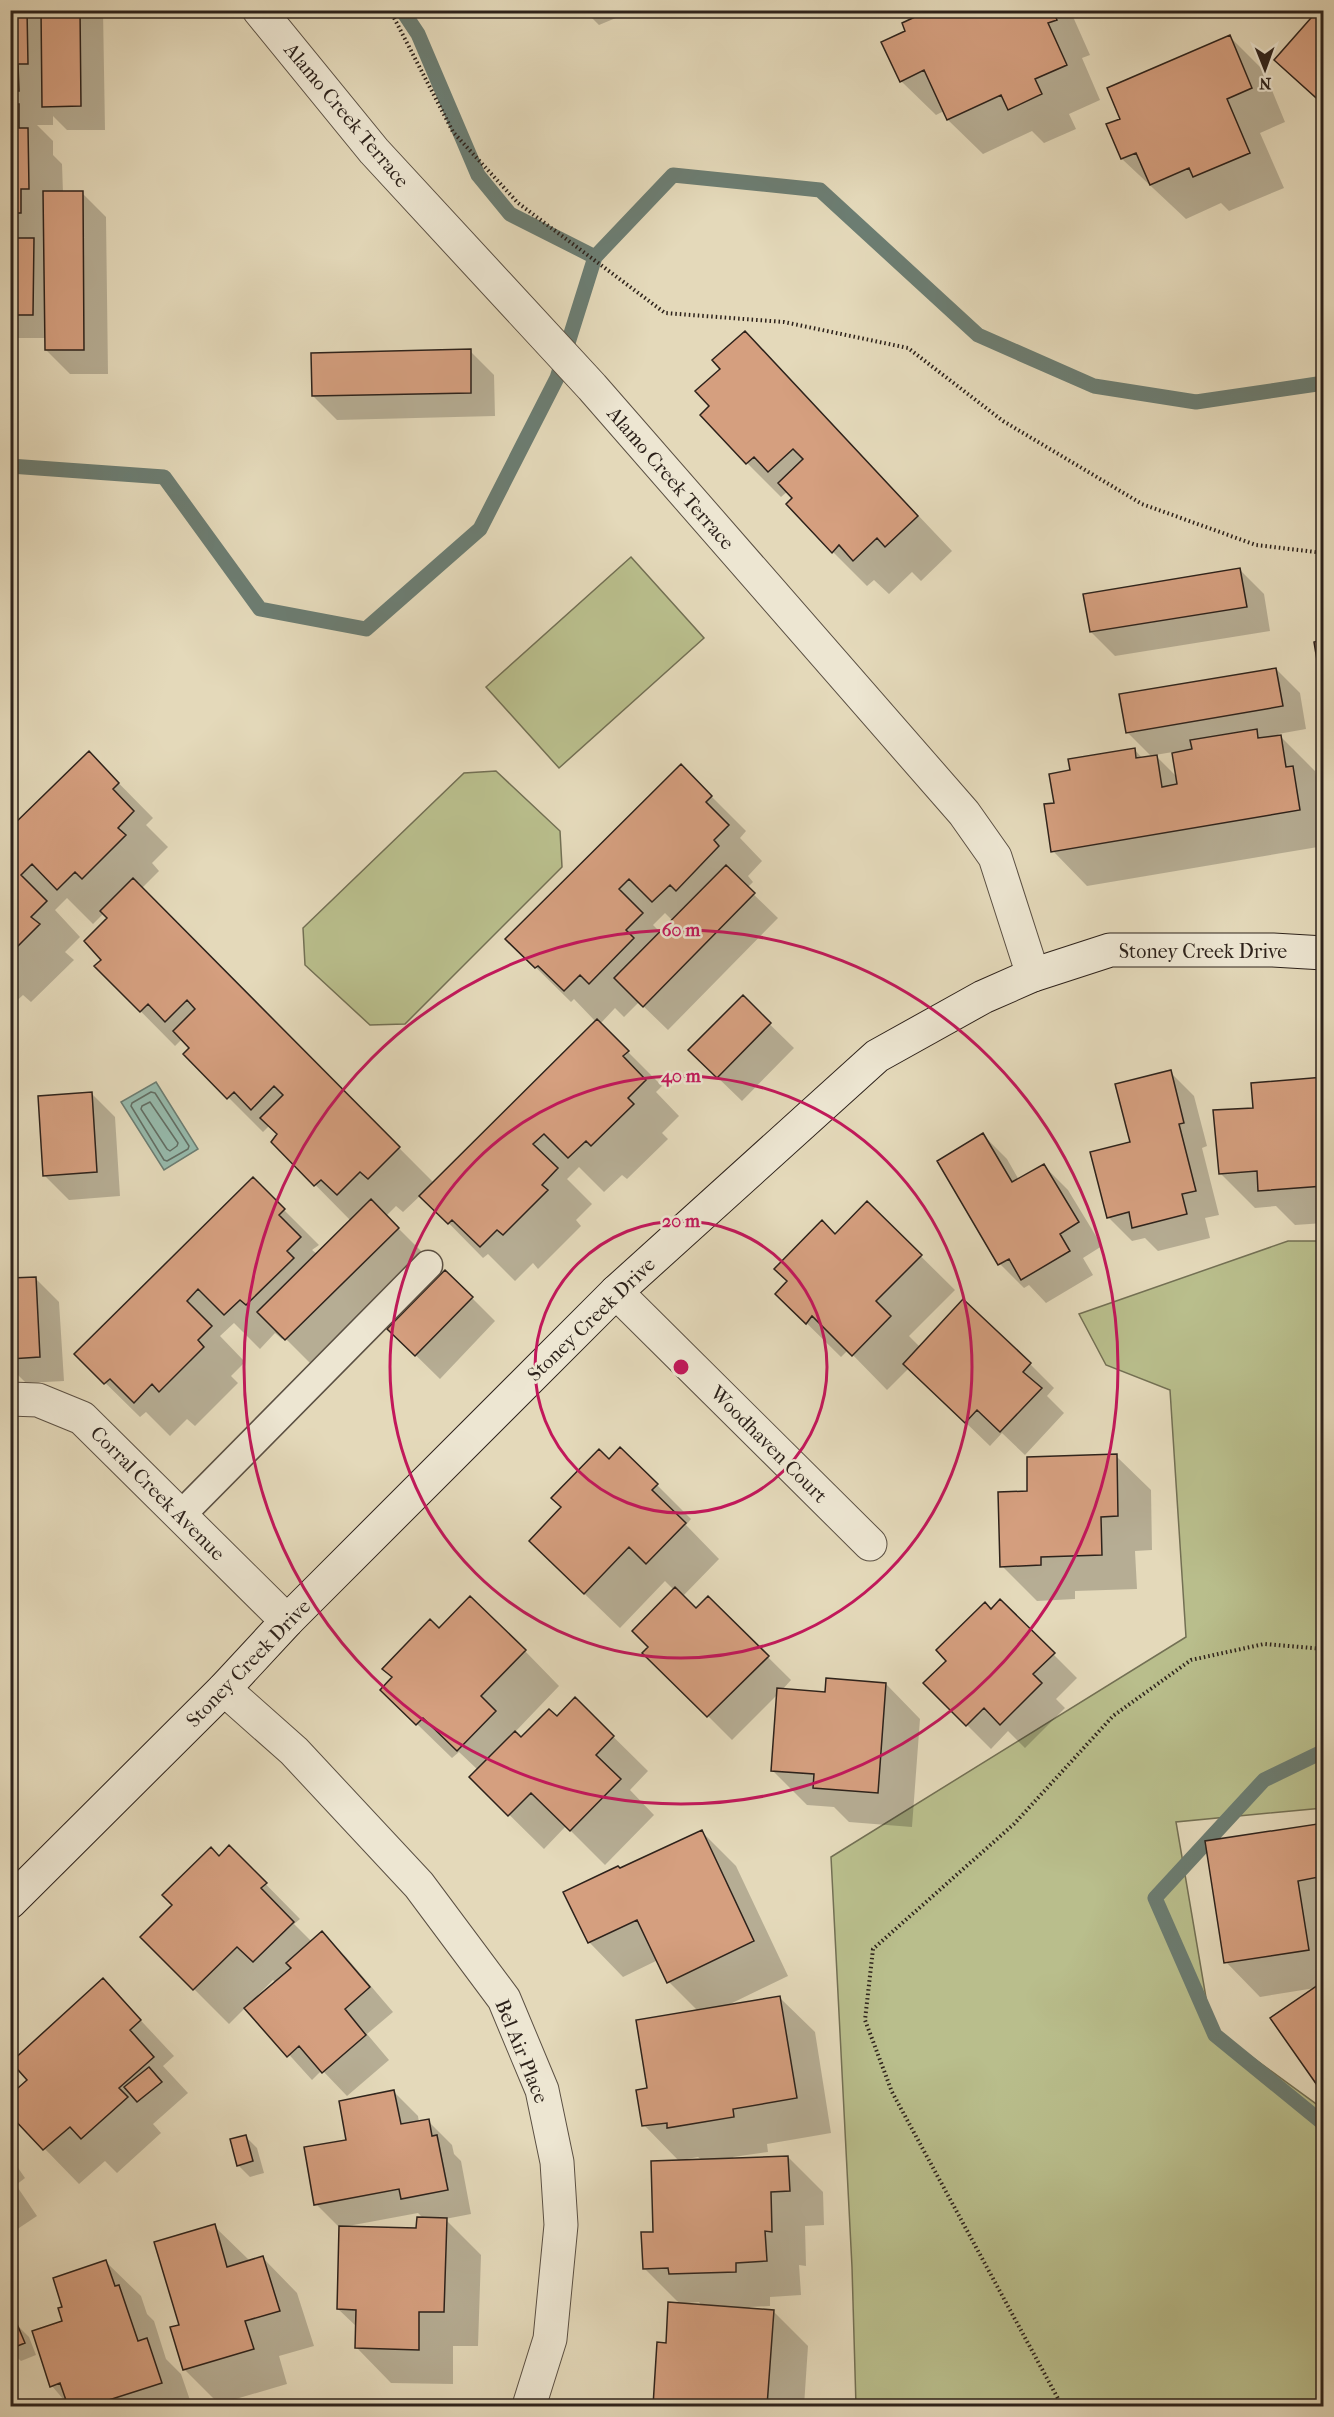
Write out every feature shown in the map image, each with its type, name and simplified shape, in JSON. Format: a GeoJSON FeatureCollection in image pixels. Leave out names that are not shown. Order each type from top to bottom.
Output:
{"type":"FeatureCollection","features":[{"type":"Feature","properties":{"kind":"street","name":"Alamo Creek Terrace"},"geometry":{"type":"LineString","coordinates":[[259,10],[374,151],[592,387],[964,813],[995,857],[1033,975]]}},
{"type":"Feature","properties":{"kind":"street","name":"Stoney Creek Drive"},"geometry":{"type":"LineString","coordinates":[[10,1902],[616,1292],[877,1056],[983,997],[1033,975],[1110,950],[1273,950],[1323,954]]}},
{"type":"Feature","properties":{"kind":"street","name":"Woodhaven Court"},"geometry":{"type":"LineString","coordinates":[[616,1292],[870,1544]]}},
{"type":"Feature","properties":{"kind":"street","name":"Corral Creek Avenue"},"geometry":{"type":"LineString","coordinates":[[10,1399],[38,1400],[82,1418],[287,1621]]}},
{"type":"Feature","properties":{"kind":"street","name":"Bel Air Place"},"geometry":{"type":"LineString","coordinates":[[224,1689],[294,1751],[419,1885],[504,1999],[542,2090],[557,2162],[561,2225],[550,2339],[529,2406]]}},
{"type":"Feature","properties":{"kind":"lane"},"geometry":{"type":"LineString","coordinates":[[180,1516],[428,1265]]}},
{"type":"Feature","properties":{"kind":"path"},"geometry":{"type":"LineString","coordinates":[[390,10],[453,132],[518,203],[665,313],[784,322],[908,348],[1003,421],[1142,504],[1256,545],[1323,553]]}},
{"type":"Feature","properties":{"kind":"path"},"geometry":{"type":"LineString","coordinates":[[1062,2406],[892,2092],[865,2020],[873,1949],[1014,1824],[1113,1716],[1191,1659],[1264,1644],[1323,1649]]}},
{"type":"Feature","properties":{"kind":"green space"},"geometry":{"type":"Polygon","coordinates":[[[631,557],[704,638],[559,768],[486,687],[631,557]]]}},
{"type":"Feature","properties":{"kind":"green space"},"geometry":{"type":"Polygon","coordinates":[[[496,771],[560,831],[562,867],[405,1024],[370,1025],[305,965],[303,928],[464,773],[496,771]]]}},
{"type":"Feature","properties":{"kind":"green space"},"geometry":{"type":"Polygon","coordinates":[[[1288,1241],[1323,1241],[1323,1808],[1176,1822],[1211,2027],[1323,2109],[1323,2406],[856,2406],[852,2267],[831,1857],[1186,1637],[1170,1390],[1106,1365],[1079,1314],[1288,1241]]]}},
{"type":"Feature","properties":{"kind":"water"},"geometry":{"type":"Polygon","coordinates":[[[156,1082],[198,1149],[164,1170],[121,1102],[156,1082]]]}},
{"type":"Feature","properties":{"kind":"building"},"geometry":{"type":"Polygon","coordinates":[[[10,10],[27,10],[28,64],[18,64],[19,91],[10,91],[10,10]]]}},
{"type":"Feature","properties":{"kind":"building"},"geometry":{"type":"Polygon","coordinates":[[[41,10],[80,10],[81,106],[42,107],[41,10]]]}},
{"type":"Feature","properties":{"kind":"building"},"geometry":{"type":"Polygon","coordinates":[[[930,10],[1052,10],[1057,20],[1048,23],[1067,65],[1035,79],[1042,94],[1008,110],[1001,95],[947,120],[924,70],[900,82],[881,42],[905,31],[902,23],[930,10]]]}},
{"type":"Feature","properties":{"kind":"building"},"geometry":{"type":"Polygon","coordinates":[[[1318,10],[1324,10],[1324,105],[1274,60],[1318,10]]]}},
{"type":"Feature","properties":{"kind":"building"},"geometry":{"type":"Polygon","coordinates":[[[1230,35],[1252,88],[1227,99],[1250,153],[1193,177],[1189,168],[1150,185],[1136,153],[1121,159],[1106,124],[1120,119],[1107,88],[1230,35]]]}},
{"type":"Feature","properties":{"kind":"building"},"geometry":{"type":"Polygon","coordinates":[[[10,104],[19,104],[19,128],[28,128],[29,189],[21,189],[21,213],[10,213],[10,104]]]}},
{"type":"Feature","properties":{"kind":"building"},"geometry":{"type":"Polygon","coordinates":[[[43,191],[83,191],[84,350],[45,350],[43,191]]]}},
{"type":"Feature","properties":{"kind":"building"},"geometry":{"type":"Polygon","coordinates":[[[10,238],[34,238],[33,315],[10,315],[10,238]]]}},
{"type":"Feature","properties":{"kind":"building"},"geometry":{"type":"Polygon","coordinates":[[[745,331],[918,516],[885,547],[877,538],[853,561],[839,545],[832,553],[786,504],[792,498],[778,483],[803,459],[793,449],[768,472],[754,457],[746,464],[700,415],[709,406],[695,391],[720,369],[712,360],[745,331]]]}},
{"type":"Feature","properties":{"kind":"building"},"geometry":{"type":"Polygon","coordinates":[[[471,349],[471,393],[312,396],[311,353],[471,349]]]}},
{"type":"Feature","properties":{"kind":"building"},"geometry":{"type":"Polygon","coordinates":[[[1240,568],[1247,607],[1090,632],[1083,594],[1240,568]]]}},
{"type":"Feature","properties":{"kind":"building"},"geometry":{"type":"Polygon","coordinates":[[[1319,616],[1324,616],[1324,702],[1314,642],[1323,640],[1319,616]]]}},
{"type":"Feature","properties":{"kind":"building"},"geometry":{"type":"Polygon","coordinates":[[[1276,668],[1283,706],[1126,733],[1119,694],[1276,668]]]}},
{"type":"Feature","properties":{"kind":"building"},"geometry":{"type":"Polygon","coordinates":[[[1257,729],[1258,738],[1281,735],[1286,767],[1293,766],[1300,810],[1051,852],[1044,804],[1054,803],[1049,774],[1070,770],[1068,759],[1135,748],[1136,758],[1157,755],[1162,787],[1177,784],[1172,753],[1192,749],[1190,740],[1257,729]]]}},
{"type":"Feature","properties":{"kind":"building"},"geometry":{"type":"Polygon","coordinates":[[[89,751],[119,783],[113,789],[134,811],[118,828],[126,835],[82,879],[75,872],[57,890],[32,864],[21,875],[47,901],[31,917],[40,924],[10,954],[10,828],[89,751]]]}},
{"type":"Feature","properties":{"kind":"building"},"geometry":{"type":"Polygon","coordinates":[[[681,764],[712,796],[706,802],[729,825],[714,840],[719,846],[676,891],[670,885],[652,902],[629,879],[619,889],[643,913],[626,930],[634,938],[589,984],[580,975],[564,991],[538,966],[535,968],[505,939],[681,764]]]}},
{"type":"Feature","properties":{"kind":"building"},"geometry":{"type":"Polygon","coordinates":[[[726,865],[755,893],[643,1007],[614,978],[726,865]]]}},
{"type":"Feature","properties":{"kind":"building"},"geometry":{"type":"Polygon","coordinates":[[[133,878],[400,1147],[368,1179],[360,1172],[337,1195],[321,1180],[314,1186],[271,1142],[277,1134],[260,1118],[283,1095],[274,1086],[251,1110],[234,1092],[227,1099],[183,1054],[189,1048],[173,1031],[195,1009],[187,1000],[165,1022],[148,1004],[140,1012],[94,966],[101,960],[84,941],[107,918],[100,911],[133,878]]]}},
{"type":"Feature","properties":{"kind":"building"},"geometry":{"type":"Polygon","coordinates":[[[743,995],[771,1023],[717,1078],[688,1050],[743,995]]]}},
{"type":"Feature","properties":{"kind":"building"},"geometry":{"type":"Polygon","coordinates":[[[597,1019],[629,1051],[623,1056],[646,1080],[628,1098],[634,1104],[591,1146],[586,1141],[568,1158],[544,1134],[533,1144],[558,1168],[542,1185],[548,1190],[503,1235],[497,1230],[480,1247],[452,1220],[448,1224],[419,1196],[597,1019]]]}},
{"type":"Feature","properties":{"kind":"building"},"geometry":{"type":"Polygon","coordinates":[[[1171,1070],[1184,1123],[1179,1124],[1196,1191],[1182,1194],[1187,1214],[1132,1228],[1129,1212],[1107,1218],[1090,1152],[1130,1142],[1115,1084],[1171,1070]]]}},
{"type":"Feature","properties":{"kind":"building"},"geometry":{"type":"Polygon","coordinates":[[[1324,1077],[1324,1186],[1258,1191],[1257,1171],[1219,1174],[1213,1110],[1253,1108],[1251,1083],[1324,1077]]]}},
{"type":"Feature","properties":{"kind":"building"},"geometry":{"type":"Polygon","coordinates":[[[92,1092],[97,1172],[43,1176],[38,1096],[92,1092]]]}},
{"type":"Feature","properties":{"kind":"building"},"geometry":{"type":"Polygon","coordinates":[[[983,1133],[1012,1182],[1044,1164],[1079,1222],[1060,1234],[1070,1251],[1021,1280],[1009,1259],[998,1265],[937,1161],[983,1133]]]}},
{"type":"Feature","properties":{"kind":"building"},"geometry":{"type":"Polygon","coordinates":[[[253,1177],[285,1209],[279,1215],[301,1237],[287,1251],[294,1258],[246,1305],[240,1300],[224,1315],[198,1289],[187,1301],[212,1326],[198,1340],[204,1347],[159,1392],[152,1384],[134,1403],[110,1379],[104,1384],[74,1354],[253,1177]]]}},
{"type":"Feature","properties":{"kind":"building"},"geometry":{"type":"Polygon","coordinates":[[[371,1199],[399,1228],[285,1340],[257,1312],[371,1199]]]}},
{"type":"Feature","properties":{"kind":"building"},"geometry":{"type":"Polygon","coordinates":[[[867,1201],[922,1255],[876,1301],[891,1316],[852,1356],[812,1316],[806,1324],[775,1294],[787,1281],[774,1269],[822,1220],[835,1234],[867,1201]]]}},
{"type":"Feature","properties":{"kind":"building"},"geometry":{"type":"Polygon","coordinates":[[[445,1270],[473,1297],[415,1356],[387,1329],[445,1270]]]}},
{"type":"Feature","properties":{"kind":"building"},"geometry":{"type":"Polygon","coordinates":[[[36,1277],[40,1357],[10,1359],[10,1278],[36,1277]]]}},
{"type":"Feature","properties":{"kind":"building"},"geometry":{"type":"Polygon","coordinates":[[[963,1299],[1031,1363],[1023,1372],[1042,1388],[1000,1432],[977,1410],[965,1423],[903,1364],[963,1299]]]}},
{"type":"Feature","properties":{"kind":"building"},"geometry":{"type":"Polygon","coordinates":[[[620,1447],[658,1484],[652,1490],[686,1523],[646,1564],[629,1547],[584,1594],[529,1541],[561,1507],[551,1498],[599,1449],[609,1459],[620,1447]]]}},
{"type":"Feature","properties":{"kind":"building"},"geometry":{"type":"Polygon","coordinates":[[[1117,1454],[1118,1516],[1101,1517],[1102,1555],[1041,1557],[1041,1565],[1000,1567],[998,1492],[1027,1491],[1027,1457],[1117,1454]]]}},
{"type":"Feature","properties":{"kind":"building"},"geometry":{"type":"Polygon","coordinates":[[[675,1587],[696,1608],[708,1596],[769,1656],[707,1717],[642,1653],[648,1647],[632,1631],[675,1587]]]}},
{"type":"Feature","properties":{"kind":"building"},"geometry":{"type":"Polygon","coordinates":[[[470,1596],[526,1650],[481,1696],[496,1711],[457,1751],[423,1718],[416,1725],[380,1690],[392,1677],[382,1669],[430,1619],[439,1628],[470,1596]]]}},
{"type":"Feature","properties":{"kind":"building"},"geometry":{"type":"Polygon","coordinates":[[[1000,1599],[1055,1653],[1033,1674],[1042,1683],[1000,1725],[984,1708],[966,1726],[923,1683],[946,1661],[936,1650],[985,1602],[991,1609],[1000,1599]]]}},
{"type":"Feature","properties":{"kind":"building"},"geometry":{"type":"Polygon","coordinates":[[[826,1678],[886,1683],[878,1793],[813,1788],[814,1774],[771,1771],[777,1688],[825,1692],[826,1678]]]}},
{"type":"Feature","properties":{"kind":"building"},"geometry":{"type":"Polygon","coordinates":[[[575,1697],[614,1736],[596,1755],[621,1779],[570,1831],[531,1793],[508,1816],[469,1777],[515,1731],[521,1737],[549,1709],[557,1716],[575,1697]]]}},
{"type":"Feature","properties":{"kind":"building"},"geometry":{"type":"Polygon","coordinates":[[[1324,1823],[1324,1876],[1298,1881],[1309,1950],[1224,1963],[1205,1841],[1324,1823]]]}},
{"type":"Feature","properties":{"kind":"building"},"geometry":{"type":"Polygon","coordinates":[[[702,1830],[754,1941],[667,1983],[637,1920],[588,1943],[563,1892],[702,1830]]]}},
{"type":"Feature","properties":{"kind":"building"},"geometry":{"type":"Polygon","coordinates":[[[229,1845],[267,1883],[261,1888],[294,1922],[253,1962],[237,1947],[193,1990],[140,1937],[172,1905],[162,1895],[211,1847],[219,1856],[229,1845]]]}},
{"type":"Feature","properties":{"kind":"building"},"geometry":{"type":"Polygon","coordinates":[[[322,1931],[370,1987],[345,2009],[366,2035],[322,2073],[299,2046],[287,2057],[244,2008],[291,1968],[286,1963],[322,1931]]]}},
{"type":"Feature","properties":{"kind":"building"},"geometry":{"type":"Polygon","coordinates":[[[103,1978],[141,2020],[130,2030],[154,2057],[119,2088],[128,2097],[81,2139],[70,2127],[43,2150],[10,2115],[10,2095],[27,2080],[11,2062],[103,1978]]]}},
{"type":"Feature","properties":{"kind":"building"},"geometry":{"type":"Polygon","coordinates":[[[1324,1981],[1324,2095],[1270,2018],[1324,1981]]]}},
{"type":"Feature","properties":{"kind":"building"},"geometry":{"type":"Polygon","coordinates":[[[780,1996],[797,2098],[733,2109],[734,2117],[667,2128],[667,2123],[642,2126],[636,2090],[647,2088],[636,2020],[780,1996]]]}},
{"type":"Feature","properties":{"kind":"building"},"geometry":{"type":"Polygon","coordinates":[[[149,2067],[162,2082],[137,2102],[124,2087],[149,2067]]]}},
{"type":"Feature","properties":{"kind":"building"},"geometry":{"type":"Polygon","coordinates":[[[394,2090],[401,2124],[429,2119],[432,2136],[437,2135],[448,2190],[401,2199],[399,2189],[314,2205],[304,2147],[346,2140],[339,2101],[394,2090]]]}},
{"type":"Feature","properties":{"kind":"building"},"geometry":{"type":"Polygon","coordinates":[[[246,2135],[253,2161],[237,2166],[230,2139],[246,2135]]]}},
{"type":"Feature","properties":{"kind":"building"},"geometry":{"type":"Polygon","coordinates":[[[788,2156],[790,2191],[771,2192],[772,2232],[765,2231],[767,2261],[736,2263],[736,2272],[669,2274],[668,2268],[643,2269],[641,2232],[653,2232],[651,2161],[788,2156]]]}},
{"type":"Feature","properties":{"kind":"building"},"geometry":{"type":"Polygon","coordinates":[[[417,2217],[447,2218],[444,2312],[419,2312],[419,2350],[355,2348],[356,2310],[337,2309],[339,2226],[416,2228],[417,2217]]]}},
{"type":"Feature","properties":{"kind":"building"},"geometry":{"type":"Polygon","coordinates":[[[215,2224],[227,2267],[263,2256],[280,2311],[245,2321],[254,2349],[183,2370],[170,2327],[179,2325],[154,2242],[215,2224]]]}},
{"type":"Feature","properties":{"kind":"building"},"geometry":{"type":"Polygon","coordinates":[[[106,2260],[115,2286],[119,2285],[138,2341],[147,2338],[162,2383],[90,2406],[68,2406],[60,2383],[50,2387],[32,2331],[62,2321],[58,2308],[62,2307],[53,2278],[106,2260]]]}},
{"type":"Feature","properties":{"kind":"building"},"geometry":{"type":"Polygon","coordinates":[[[668,2302],[774,2310],[767,2406],[653,2406],[657,2342],[666,2343],[668,2302]]]}},
{"type":"Feature","properties":{"kind":"building"},"geometry":{"type":"Polygon","coordinates":[[[17,2324],[25,2343],[10,2349],[10,2326],[17,2324]]]}},
{"type":"Feature","properties":{"kind":"waterway"},"geometry":{"type":"LineString","coordinates":[[402,10],[418,34],[478,175],[510,214],[595,257]]}},
{"type":"Feature","properties":{"kind":"waterway"},"geometry":{"type":"LineString","coordinates":[[10,466],[164,477],[260,609],[366,629],[480,529],[557,378],[595,257],[673,175],[820,190],[978,335],[1094,386],[1196,402],[1324,383]]}},
{"type":"Feature","properties":{"kind":"waterway"},"geometry":{"type":"LineString","coordinates":[[1324,1751],[1264,1780],[1155,1898],[1215,2035],[1324,2124]]}}]}
